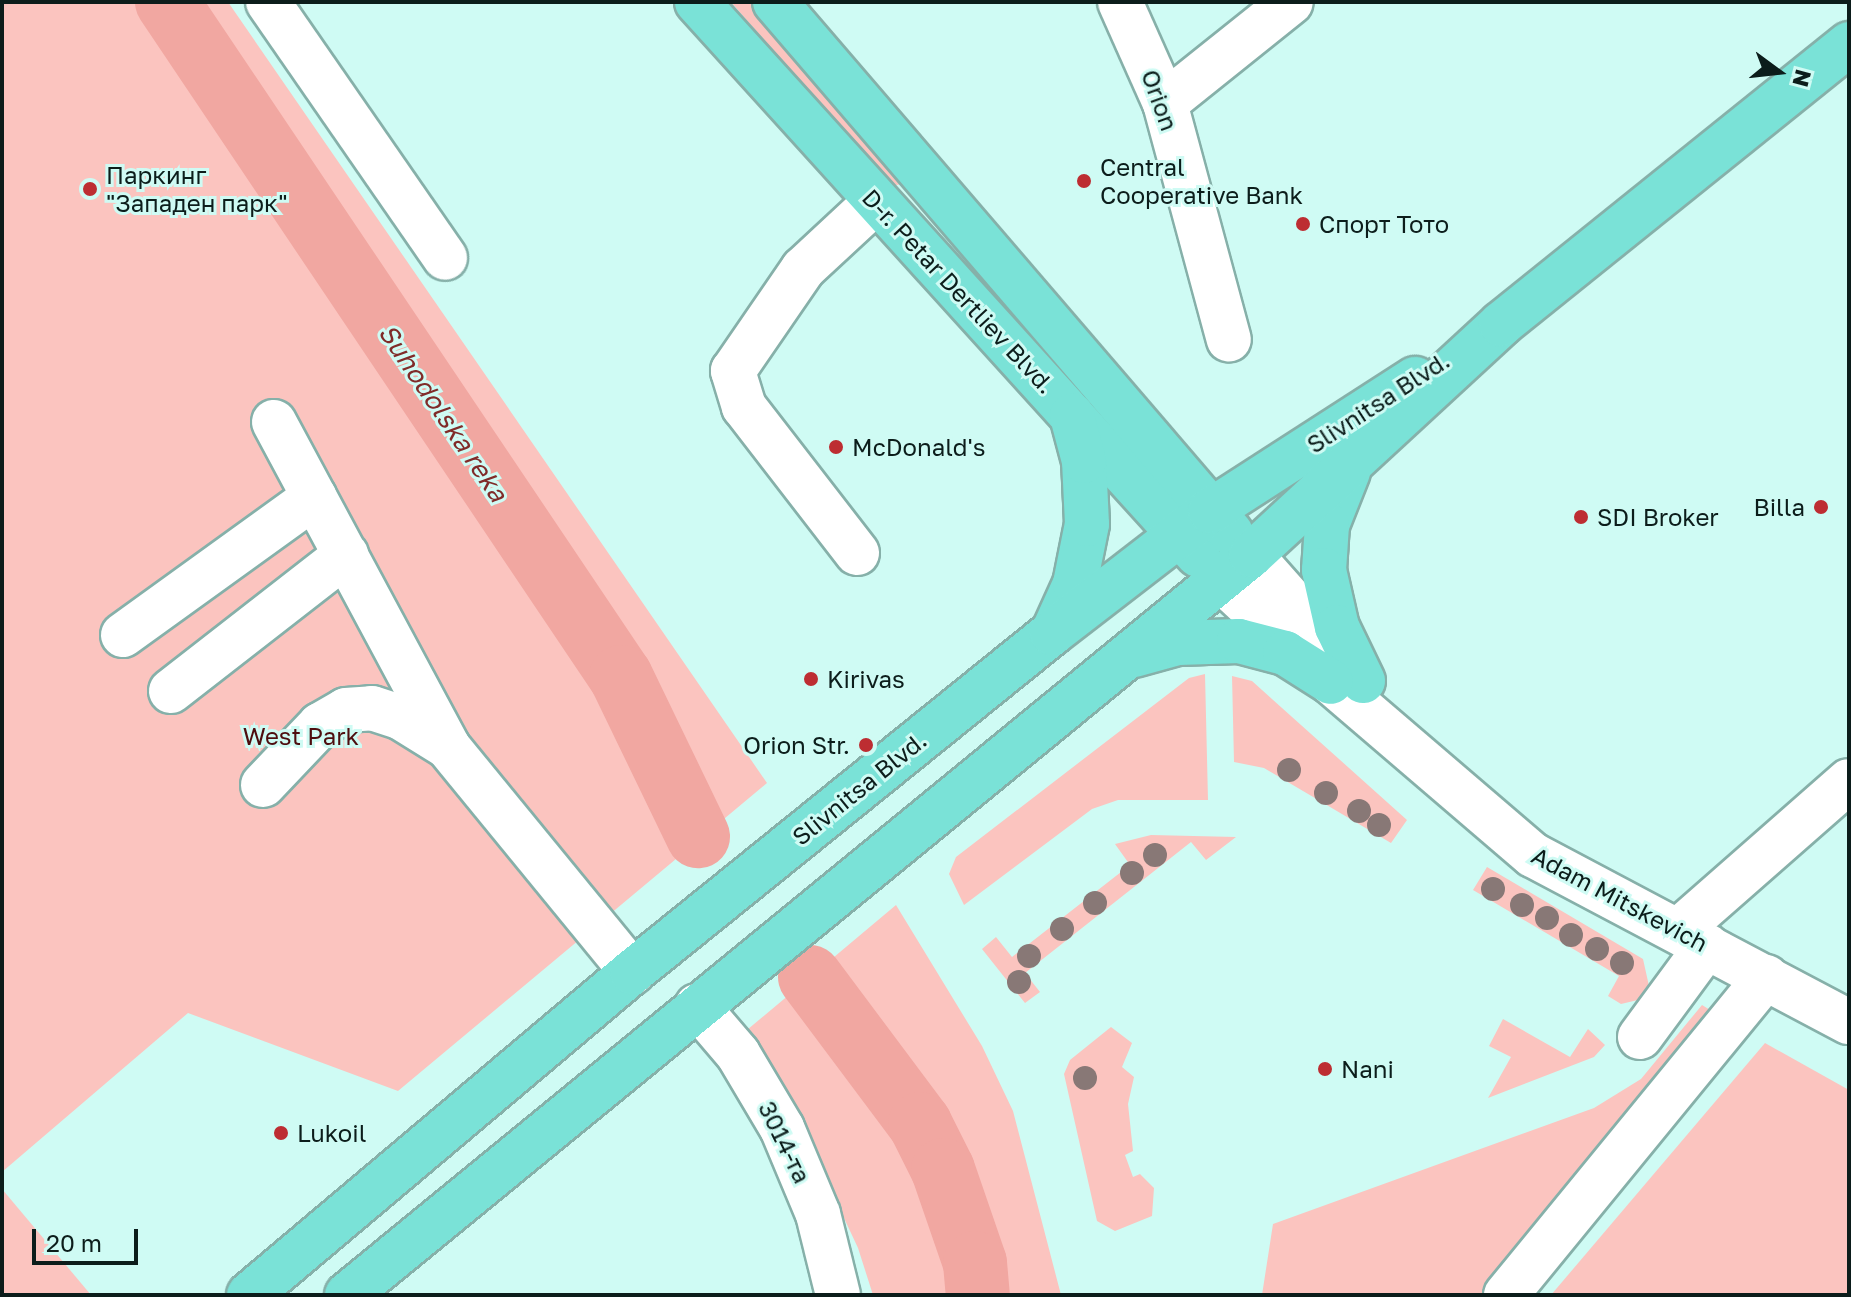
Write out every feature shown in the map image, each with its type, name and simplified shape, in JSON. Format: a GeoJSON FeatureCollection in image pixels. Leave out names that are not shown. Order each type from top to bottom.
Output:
{"type":"FeatureCollection","features":[{"type":"Feature","properties":{"kind":"main road","name":"D-r. Petar Dertliev Blvd."},"geometry":{"type":"LineString","coordinates":[[697,2],[875,202],[1070,410],[1195,523]]}},
{"type":"Feature","properties":{"kind":"main road","name":"D-r. Petar Dertliev Blvd."},"geometry":{"type":"LineString","coordinates":[[775,2],[1195,523],[1236,568]]}},
{"type":"Feature","properties":{"kind":"main road","name":"Slivnitsa Blvd."},"geometry":{"type":"LineString","coordinates":[[347,1295],[1113,663],[1236,568],[1351,467],[1501,324],[1849,44]]}},
{"type":"Feature","properties":{"kind":"main road","name":"Slivnitsa Blvd."},"geometry":{"type":"LineString","coordinates":[[249,1295],[632,972],[1052,633],[1195,523],[1501,324]]}},
{"type":"Feature","properties":{"kind":"main road"},"geometry":{"type":"LineString","coordinates":[[1052,633],[1075,584],[1087,524],[1084,461],[1070,410]]}},
{"type":"Feature","properties":{"kind":"main road"},"geometry":{"type":"LineString","coordinates":[[1347,682],[1324,570],[1327,525],[1351,467]]}},
{"type":"Feature","properties":{"kind":"main road"},"geometry":{"type":"LineString","coordinates":[[1113,663],[1178,643],[1239,641],[1285,653],[1347,682]]}},
{"type":"Feature","properties":{"kind":"street"},"geometry":{"type":"LineString","coordinates":[[268,2],[445,258]]}},
{"type":"Feature","properties":{"kind":"street","name":"Orion"},"geometry":{"type":"LineString","coordinates":[[1120,2],[1165,103],[1229,340]]}},
{"type":"Feature","properties":{"kind":"street"},"geometry":{"type":"LineString","coordinates":[[1165,103],[1291,2]]}},
{"type":"Feature","properties":{"kind":"street"},"geometry":{"type":"LineString","coordinates":[[857,553],[744,407],[733,371],[803,269],[875,202]]}},
{"type":"Feature","properties":{"kind":"street"},"geometry":{"type":"LineString","coordinates":[[274,422],[448,747],[632,972]]}},
{"type":"Feature","properties":{"kind":"street"},"geometry":{"type":"LineString","coordinates":[[123,635],[314,497]]}},
{"type":"Feature","properties":{"kind":"street"},"geometry":{"type":"LineString","coordinates":[[171,691],[346,555]]}},
{"type":"Feature","properties":{"kind":"street","name":"Adam Mitskevich"},"geometry":{"type":"LineString","coordinates":[[1236,568],[1410,749],[1533,855],[1849,1022]]}},
{"type":"Feature","properties":{"kind":"street"},"geometry":{"type":"LineString","coordinates":[[263,785],[320,725],[346,710],[372,708],[400,717],[448,747]]}},
{"type":"Feature","properties":{"kind":"street"},"geometry":{"type":"LineString","coordinates":[[1640,1037],[1693,939],[1849,781]]}},
{"type":"Feature","properties":{"kind":"street"},"geometry":{"type":"LineString","coordinates":[[1506,1295],[1766,977]]}},
{"type":"Feature","properties":{"kind":"street","name":"3014-та"},"geometry":{"type":"LineString","coordinates":[[697,1006],[738,1054],[782,1128],[818,1214],[838,1295]]}},
{"type":"Feature","properties":{"kind":"green space","name":"West Park"},"geometry":{"type":"Polygon","coordinates":[[[2,2],[228,2],[767,783],[398,1091],[188,1013],[2,1172],[2,2]]]}},
{"type":"Feature","properties":{"kind":"green space"},"geometry":{"type":"Polygon","coordinates":[[[731,2],[754,2],[903,184],[890,186],[731,2]]]}},
{"type":"Feature","properties":{"kind":"green space"},"geometry":{"type":"Polygon","coordinates":[[[1205,674],[1208,800],[1118,800],[1092,809],[964,905],[949,874],[956,857],[1189,678],[1205,674]]]}},
{"type":"Feature","properties":{"kind":"green space"},"geometry":{"type":"Polygon","coordinates":[[[1232,676],[1252,681],[1407,820],[1391,843],[1264,768],[1234,762],[1232,676]]]}},
{"type":"Feature","properties":{"kind":"green space"},"geometry":{"type":"Polygon","coordinates":[[[1151,835],[1236,837],[1206,860],[1191,842],[1025,973],[1040,992],[1025,1003],[982,949],[996,937],[1012,957],[1130,865],[1115,844],[1151,835]]]}},
{"type":"Feature","properties":{"kind":"green space"},"geometry":{"type":"Polygon","coordinates":[[[1487,867],[1643,959],[1649,986],[1642,999],[1621,1004],[1608,996],[1619,976],[1473,890],[1487,867]]]}},
{"type":"Feature","properties":{"kind":"green space"},"geometry":{"type":"Polygon","coordinates":[[[896,905],[982,1046],[1013,1111],[1061,1295],[873,1295],[858,1248],[807,1139],[741,1035],[896,905]]]}},
{"type":"Feature","properties":{"kind":"green space"},"geometry":{"type":"Polygon","coordinates":[[[1702,1005],[1715,1013],[1485,1295],[1262,1295],[1273,1224],[1594,1108],[1641,1079],[1702,1005]]]}},
{"type":"Feature","properties":{"kind":"green space"},"geometry":{"type":"Polygon","coordinates":[[[1503,1019],[1570,1057],[1588,1029],[1605,1045],[1594,1057],[1488,1098],[1511,1057],[1489,1046],[1503,1019]]]}},
{"type":"Feature","properties":{"kind":"green space"},"geometry":{"type":"Polygon","coordinates":[[[1111,1027],[1132,1043],[1122,1067],[1134,1077],[1128,1104],[1133,1151],[1125,1155],[1133,1177],[1140,1174],[1154,1188],[1152,1216],[1115,1231],[1097,1221],[1064,1074],[1070,1060],[1111,1027]]]}},
{"type":"Feature","properties":{"kind":"green space"},"geometry":{"type":"Polygon","coordinates":[[[1765,1043],[1849,1090],[1849,1295],[1551,1295],[1765,1043]]]}},
{"type":"Feature","properties":{"kind":"green space"},"geometry":{"type":"Polygon","coordinates":[[[2,1189],[44,1239],[91,1295],[2,1295],[2,1189]]]}},
{"type":"Feature","properties":{"kind":"waterway","name":"Suhodolska reka"},"geometry":{"type":"LineString","coordinates":[[167,2],[621,677],[698,836]]}},
{"type":"Feature","properties":{"kind":"waterway","name":"Suhodolska reka"},"geometry":{"type":"LineString","coordinates":[[810,977],[920,1124],[943,1170],[975,1263],[978,1295]]}},
{"type":"Feature","properties":{"kind":"place","name":"Central Cooperative Bank"},"geometry":{"type":"Point","coordinates":[1084,181]}},
{"type":"Feature","properties":{"kind":"place","name":"Паркинг \"Западен парк\""},"geometry":{"type":"Point","coordinates":[90,189]}},
{"type":"Feature","properties":{"kind":"place","name":"Спорт Тото"},"geometry":{"type":"Point","coordinates":[1303,224]}},
{"type":"Feature","properties":{"kind":"place","name":"McDonald's"},"geometry":{"type":"Point","coordinates":[836,447]}},
{"type":"Feature","properties":{"kind":"place","name":"Billa"},"geometry":{"type":"Point","coordinates":[1821,507]}},
{"type":"Feature","properties":{"kind":"place","name":"SDI Broker"},"geometry":{"type":"Point","coordinates":[1581,517]}},
{"type":"Feature","properties":{"kind":"place","name":"Kirivas"},"geometry":{"type":"Point","coordinates":[811,679]}},
{"type":"Feature","properties":{"kind":"place","name":"Orion Str."},"geometry":{"type":"Point","coordinates":[866,745]}},
{"type":"Feature","properties":{"kind":"place","name":"Nani"},"geometry":{"type":"Point","coordinates":[1325,1069]}},
{"type":"Feature","properties":{"kind":"place","name":"Lukoil"},"geometry":{"type":"Point","coordinates":[281,1133]}}]}
